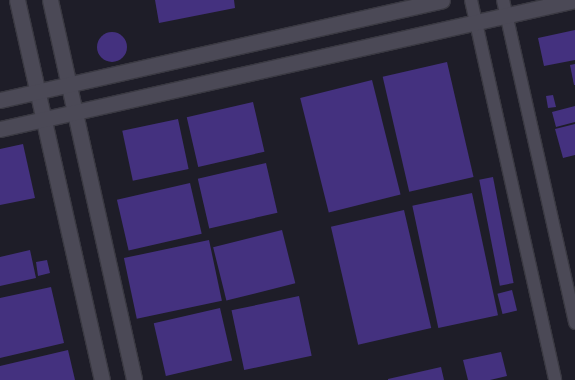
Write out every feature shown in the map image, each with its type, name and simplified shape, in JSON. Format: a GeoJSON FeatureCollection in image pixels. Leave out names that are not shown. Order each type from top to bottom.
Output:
{"type":"FeatureCollection","features":[{"type":"Feature","properties":{"kind":"street"},"geometry":{"type":"LineString","coordinates":[[17,0],[102,380]]}},
{"type":"Feature","properties":{"kind":"street"},"geometry":{"type":"LineString","coordinates":[[50,0],[134,380]]}},
{"type":"Feature","properties":{"kind":"street"},"geometry":{"type":"LineString","coordinates":[[0,100],[442,0]]}},
{"type":"Feature","properties":{"kind":"street"},"geometry":{"type":"LineString","coordinates":[[471,0],[555,380]]}},
{"type":"Feature","properties":{"kind":"street"},"geometry":{"type":"LineString","coordinates":[[503,0],[575,323]]}},
{"type":"Feature","properties":{"kind":"street"},"geometry":{"type":"LineString","coordinates":[[0,129],[575,0]]}},
{"type":"Feature","properties":{"kind":"building"},"geometry":{"type":"Polygon","coordinates":[[[155,0],[234,0],[235,8],[159,23],[155,0]]]}},
{"type":"Feature","properties":{"kind":"building"},"geometry":{"type":"Polygon","coordinates":[[[575,30],[575,60],[544,66],[538,38],[575,30]]]}},
{"type":"Feature","properties":{"kind":"building"},"geometry":{"type":"Polygon","coordinates":[[[112,32],[123,36],[127,47],[123,58],[112,62],[101,58],[97,47],[101,36],[112,32]]]}},
{"type":"Feature","properties":{"kind":"building"},"geometry":{"type":"Polygon","coordinates":[[[447,62],[474,177],[409,192],[383,77],[447,62]]]}},
{"type":"Feature","properties":{"kind":"building"},"geometry":{"type":"Polygon","coordinates":[[[575,64],[575,85],[574,85],[570,65],[575,64]]]}},
{"type":"Feature","properties":{"kind":"building"},"geometry":{"type":"Polygon","coordinates":[[[372,80],[401,194],[329,212],[300,98],[372,80]]]}},
{"type":"Feature","properties":{"kind":"building"},"geometry":{"type":"Polygon","coordinates":[[[553,95],[556,107],[548,108],[546,96],[553,95]]]}},
{"type":"Feature","properties":{"kind":"building"},"geometry":{"type":"Polygon","coordinates":[[[253,102],[264,152],[198,167],[187,117],[253,102]]]}},
{"type":"Feature","properties":{"kind":"building"},"geometry":{"type":"Polygon","coordinates":[[[575,106],[575,122],[556,127],[552,112],[575,106]]]}},
{"type":"Feature","properties":{"kind":"building"},"geometry":{"type":"Polygon","coordinates":[[[178,119],[189,169],[133,181],[122,131],[178,119]]]}},
{"type":"Feature","properties":{"kind":"building"},"geometry":{"type":"Polygon","coordinates":[[[575,124],[575,155],[563,158],[555,129],[575,124]]]}},
{"type":"Feature","properties":{"kind":"building"},"geometry":{"type":"Polygon","coordinates":[[[23,144],[35,198],[0,205],[0,149],[23,144]]]}},
{"type":"Feature","properties":{"kind":"building"},"geometry":{"type":"Polygon","coordinates":[[[266,163],[277,213],[209,228],[198,179],[266,163]]]}},
{"type":"Feature","properties":{"kind":"building"},"geometry":{"type":"Polygon","coordinates":[[[493,177],[514,283],[500,286],[479,180],[493,177]]]}},
{"type":"Feature","properties":{"kind":"building"},"geometry":{"type":"Polygon","coordinates":[[[190,183],[202,234],[129,251],[117,200],[190,183]]]}},
{"type":"Feature","properties":{"kind":"building"},"geometry":{"type":"Polygon","coordinates":[[[472,193],[498,315],[438,328],[412,206],[472,193]]]}},
{"type":"Feature","properties":{"kind":"building"},"geometry":{"type":"Polygon","coordinates":[[[404,210],[431,328],[358,345],[331,227],[404,210]]]}},
{"type":"Feature","properties":{"kind":"building"},"geometry":{"type":"Polygon","coordinates":[[[282,230],[295,283],[226,301],[213,247],[282,230]]]}},
{"type":"Feature","properties":{"kind":"building"},"geometry":{"type":"Polygon","coordinates":[[[209,240],[222,301],[137,319],[124,258],[209,240]]]}},
{"type":"Feature","properties":{"kind":"building"},"geometry":{"type":"Polygon","coordinates":[[[30,250],[36,278],[0,286],[0,257],[30,250]]]}},
{"type":"Feature","properties":{"kind":"building"},"geometry":{"type":"Polygon","coordinates":[[[47,260],[50,273],[38,276],[36,262],[47,260]]]}},
{"type":"Feature","properties":{"kind":"building"},"geometry":{"type":"Polygon","coordinates":[[[51,287],[64,343],[0,358],[0,298],[51,287]]]}},
{"type":"Feature","properties":{"kind":"building"},"geometry":{"type":"Polygon","coordinates":[[[512,290],[517,310],[503,314],[497,294],[512,290]]]}},
{"type":"Feature","properties":{"kind":"building"},"geometry":{"type":"Polygon","coordinates":[[[299,296],[312,356],[244,370],[232,310],[299,296]]]}},
{"type":"Feature","properties":{"kind":"building"},"geometry":{"type":"Polygon","coordinates":[[[220,308],[232,361],[166,376],[154,323],[220,308]]]}},
{"type":"Feature","properties":{"kind":"building"},"geometry":{"type":"Polygon","coordinates":[[[68,350],[75,380],[0,380],[0,366],[68,350]]]}},
{"type":"Feature","properties":{"kind":"building"},"geometry":{"type":"Polygon","coordinates":[[[501,352],[507,376],[490,380],[468,380],[463,360],[501,352]]]}},
{"type":"Feature","properties":{"kind":"building"},"geometry":{"type":"Polygon","coordinates":[[[441,367],[444,380],[388,380],[388,379],[441,367]]]}}]}
